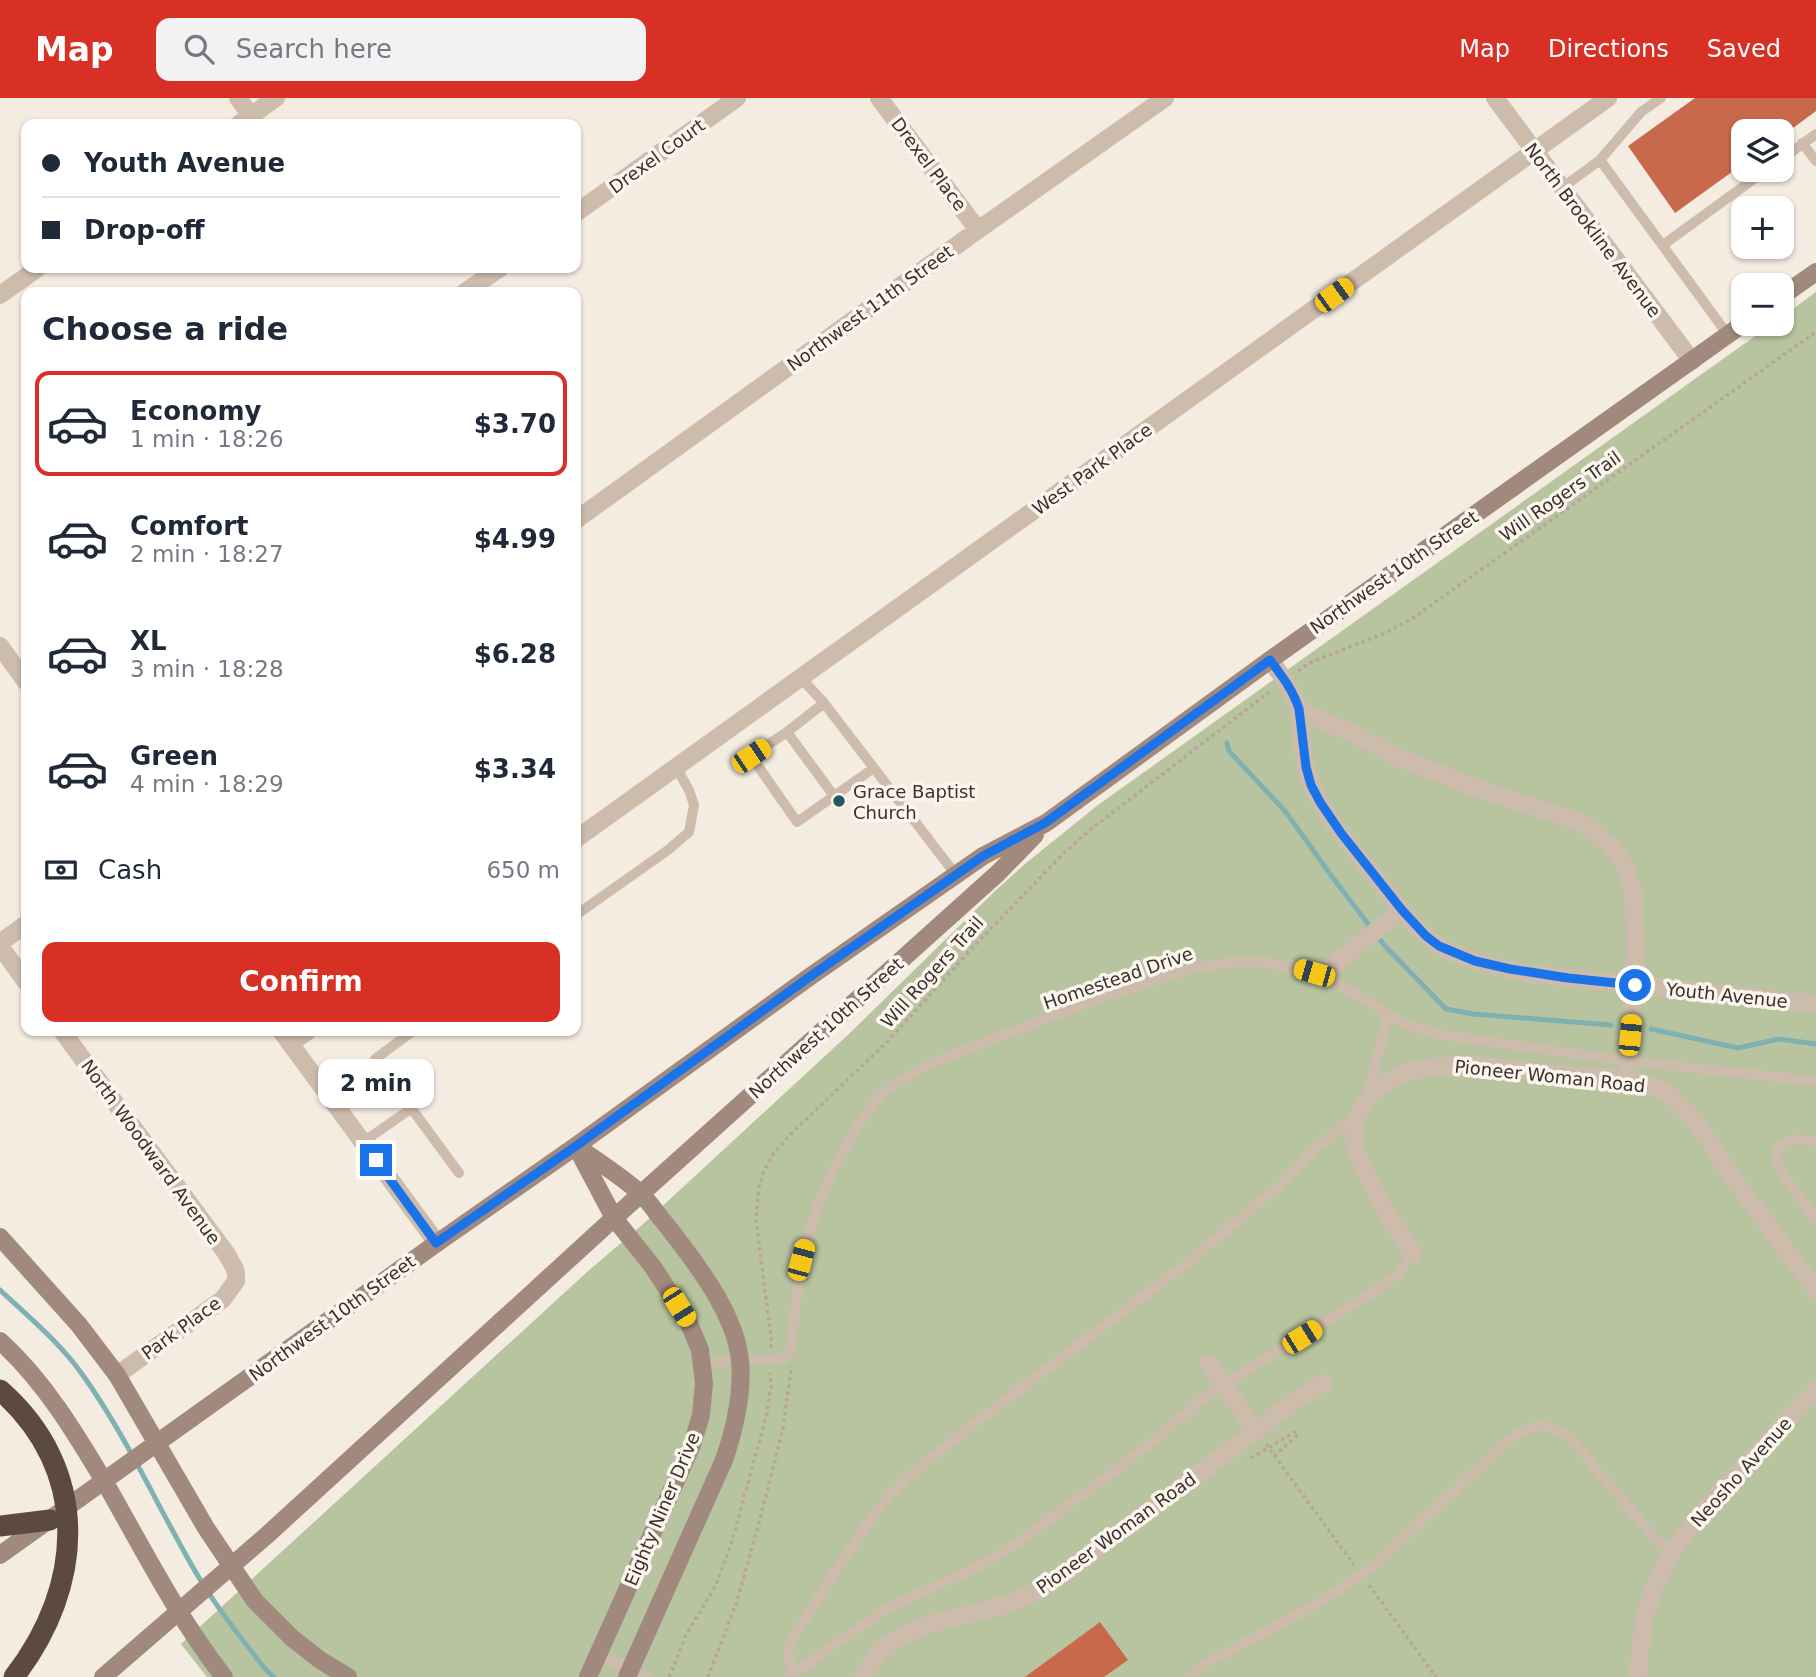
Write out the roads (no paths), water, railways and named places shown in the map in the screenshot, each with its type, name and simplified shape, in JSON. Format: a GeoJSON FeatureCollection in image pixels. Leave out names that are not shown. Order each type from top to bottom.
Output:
{"type":"FeatureCollection","features":[{"type":"Feature","properties":{"kind":"highway"},"geometry":{"type":"LineString","coordinates":[[0,1390],[28,1419],[52,1456],[62,1483],[69,1534],[67,1562],[54,1609],[14,1677]]}},
{"type":"Feature","properties":{"kind":"highway"},"geometry":{"type":"LineString","coordinates":[[13,1530],[50,1520]]}},
{"type":"Feature","properties":{"kind":"main road"},"geometry":{"type":"LineString","coordinates":[[1794,288],[1816,272]]}},
{"type":"Feature","properties":{"kind":"main road","name":"Northwest 10th Street"},"geometry":{"type":"LineString","coordinates":[[50,1520],[797,986],[983,856],[1045,823],[1731,333]]}},
{"type":"Feature","properties":{"kind":"main road","name":"Northwest 10th Street"},"geometry":{"type":"LineString","coordinates":[[103,1677],[266,1536],[614,1218],[999,873],[1045,823]]}},
{"type":"Feature","properties":{"kind":"main road","name":"Eighty Niner Drive"},"geometry":{"type":"LineString","coordinates":[[576,1146],[642,1194],[686,1251],[725,1311],[740,1360],[735,1429],[634,1675]]}},
{"type":"Feature","properties":{"kind":"main road","name":"Eighty Niner Drive"},"geometry":{"type":"LineString","coordinates":[[576,1146],[614,1218],[653,1267],[688,1321],[700,1350],[704,1383],[701,1415],[692,1445],[589,1677]]}},
{"type":"Feature","properties":{"kind":"main road"},"geometry":{"type":"LineString","coordinates":[[0,1237],[79,1325],[117,1375],[206,1528],[255,1601],[292,1638],[348,1677]]}},
{"type":"Feature","properties":{"kind":"main road"},"geometry":{"type":"LineString","coordinates":[[0,1340],[46,1390],[77,1435],[173,1604],[224,1677]]}},
{"type":"Feature","properties":{"kind":"main road"},"geometry":{"type":"LineString","coordinates":[[0,1555],[13,1530]]}},
{"type":"Feature","properties":{"kind":"street"},"geometry":{"type":"LineString","coordinates":[[238,98],[245,119]]}},
{"type":"Feature","properties":{"kind":"street"},"geometry":{"type":"LineString","coordinates":[[246,119],[276,98]]}},
{"type":"Feature","properties":{"kind":"street","name":"Drexel Court"},"geometry":{"type":"LineString","coordinates":[[581,209],[737,98]]}},
{"type":"Feature","properties":{"kind":"street","name":"Drexel Place"},"geometry":{"type":"LineString","coordinates":[[879,98],[978,230]]}},
{"type":"Feature","properties":{"kind":"street","name":"Northwest 11th Street"},"geometry":{"type":"LineString","coordinates":[[581,516],[1165,98]]}},
{"type":"Feature","properties":{"kind":"street","name":"North Brookline Avenue"},"geometry":{"type":"LineString","coordinates":[[1495,98],[1692,361]]}},
{"type":"Feature","properties":{"kind":"street","name":"West Park Place"},"geometry":{"type":"LineString","coordinates":[[581,835],[1608,98]]}},
{"type":"Feature","properties":{"kind":"street"},"geometry":{"type":"LineString","coordinates":[[0,295],[31,273]]}},
{"type":"Feature","properties":{"kind":"street"},"geometry":{"type":"LineString","coordinates":[[472,287],[493,273]]}},
{"type":"Feature","properties":{"kind":"street"},"geometry":{"type":"LineString","coordinates":[[0,646],[21,675]]}},
{"type":"Feature","properties":{"kind":"street","name":"Youth Avenue"},"geometry":{"type":"LineString","coordinates":[[1270,660],[1292,692],[1299,709],[1306,767],[1320,802],[1402,910],[1439,946],[1475,961],[1568,978],[1816,1004]]}},
{"type":"Feature","properties":{"kind":"street"},"geometry":{"type":"LineString","coordinates":[[1299,709],[1400,758],[1482,790],[1571,819],[1600,835],[1611,846],[1621,859],[1633,893],[1635,985],[1626,1081]]}},
{"type":"Feature","properties":{"kind":"street"},"geometry":{"type":"LineString","coordinates":[[1328,979],[1334,965],[1402,910]]}},
{"type":"Feature","properties":{"kind":"street"},"geometry":{"type":"LineString","coordinates":[[21,928],[0,944],[21,975]]}},
{"type":"Feature","properties":{"kind":"street","name":"North Woodward Avenue"},"geometry":{"type":"LineString","coordinates":[[66,1036],[226,1254],[236,1274]]}},
{"type":"Feature","properties":{"kind":"street"},"geometry":{"type":"LineString","coordinates":[[286,1037],[436,1243]]}},
{"type":"Feature","properties":{"kind":"street","name":"Pioneer Woman Road"},"geometry":{"type":"LineString","coordinates":[[1363,1106],[1395,1077],[1416,1069],[1451,1065],[1626,1081],[1662,1090],[1688,1111],[1816,1290]]}},
{"type":"Feature","properties":{"kind":"street"},"geometry":{"type":"LineString","coordinates":[[1363,1106],[1356,1123],[1354,1142],[1376,1195],[1413,1254]]}},
{"type":"Feature","properties":{"kind":"street","name":"Park Place"},"geometry":{"type":"LineString","coordinates":[[117,1375],[223,1299],[236,1281],[236,1274]]}},
{"type":"Feature","properties":{"kind":"street"},"geometry":{"type":"LineString","coordinates":[[1208,1363],[1263,1441]]}},
{"type":"Feature","properties":{"kind":"street","name":"Pioneer Woman Road"},"geometry":{"type":"LineString","coordinates":[[863,1677],[881,1651],[905,1635],[953,1617],[1007,1604],[1058,1578],[1263,1441],[1307,1391],[1324,1383]]}},
{"type":"Feature","properties":{"kind":"street","name":"Neosho Avenue"},"geometry":{"type":"LineString","coordinates":[[1638,1677],[1643,1625],[1654,1588],[1673,1551],[1700,1514],[1816,1390]]}},
{"type":"Feature","properties":{"kind":"lane"},"geometry":{"type":"LineString","coordinates":[[1562,188],[1600,160],[1641,112],[1661,98]]}},
{"type":"Feature","properties":{"kind":"lane"},"geometry":{"type":"LineString","coordinates":[[1794,150],[1816,134]]}},
{"type":"Feature","properties":{"kind":"lane"},"geometry":{"type":"LineString","coordinates":[[1802,144],[1816,161]]}},
{"type":"Feature","properties":{"kind":"lane"},"geometry":{"type":"LineString","coordinates":[[1600,160],[1728,335]]}},
{"type":"Feature","properties":{"kind":"lane"},"geometry":{"type":"LineString","coordinates":[[1663,245],[1750,182]]}},
{"type":"Feature","properties":{"kind":"lane"},"geometry":{"type":"LineString","coordinates":[[801,678],[824,703],[956,875]]}},
{"type":"Feature","properties":{"kind":"lane"},"geometry":{"type":"LineString","coordinates":[[824,703],[751,756],[797,822],[874,768]]}},
{"type":"Feature","properties":{"kind":"lane"},"geometry":{"type":"LineString","coordinates":[[787,732],[834,796]]}},
{"type":"Feature","properties":{"kind":"lane"},"geometry":{"type":"LineString","coordinates":[[581,911],[689,832],[694,805],[676,767]]}},
{"type":"Feature","properties":{"kind":"lane","name":"Homestead Drive"},"geometry":{"type":"LineString","coordinates":[[740,1360],[781,1359],[791,1348],[801,1260],[819,1202],[838,1160],[860,1123],[874,1103],[897,1082],[934,1062],[1100,998],[1199,967],[1235,962],[1263,962],[1298,969],[1340,985],[1404,1024],[1442,1035],[1628,1061],[1816,1081]]}},
{"type":"Feature","properties":{"kind":"lane"},"geometry":{"type":"LineString","coordinates":[[1388,1015],[1363,1106],[1312,1151],[1277,1188],[1196,1255],[958,1436],[889,1496],[868,1523],[792,1640],[788,1651],[792,1675],[892,1606],[969,1571],[1009,1549],[1120,1467],[1223,1384],[1383,1286],[1397,1275],[1413,1254]]}},
{"type":"Feature","properties":{"kind":"lane"},"geometry":{"type":"LineString","coordinates":[[406,1036],[375,1059],[459,1173]]}},
{"type":"Feature","properties":{"kind":"lane"},"geometry":{"type":"LineString","coordinates":[[363,1142],[412,1108]]}},
{"type":"Feature","properties":{"kind":"lane"},"geometry":{"type":"LineString","coordinates":[[1816,1142],[1790,1139],[1779,1146],[1776,1155],[1779,1167],[1816,1218]]}},
{"type":"Feature","properties":{"kind":"lane"},"geometry":{"type":"LineString","coordinates":[[702,1363],[740,1360]]}},
{"type":"Feature","properties":{"kind":"lane"},"geometry":{"type":"LineString","coordinates":[[1189,1677],[1204,1664],[1361,1575],[1509,1440],[1522,1430],[1534,1426],[1557,1429],[1569,1437],[1655,1538],[1673,1551]]}},
{"type":"Feature","properties":{"kind":"lane"},"geometry":{"type":"LineString","coordinates":[[598,1655],[634,1675]]}},
{"type":"Feature","properties":{"kind":"waterway"},"geometry":{"type":"LineString","coordinates":[[1227,743],[1229,751],[1285,811],[1385,946],[1446,1009],[1473,1014],[1611,1025]]}},
{"type":"Feature","properties":{"kind":"waterway"},"geometry":{"type":"LineString","coordinates":[[1651,1029],[1738,1048],[1779,1039],[1816,1044]]}},
{"type":"Feature","properties":{"kind":"waterway"},"geometry":{"type":"LineString","coordinates":[[0,1290],[53,1340],[82,1374],[126,1444],[199,1578],[226,1618],[274,1677]]}},
{"type":"Feature","properties":{"kind":"place","name":"Grace Baptist Church"},"geometry":{"type":"Point","coordinates":[839,801]}}]}
